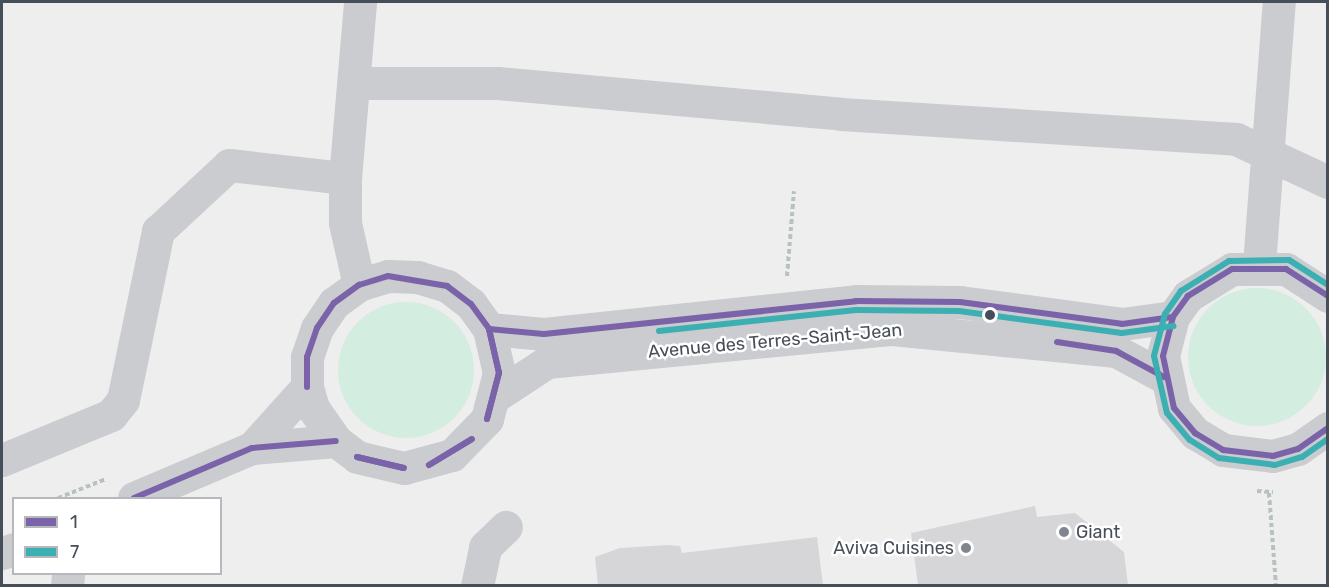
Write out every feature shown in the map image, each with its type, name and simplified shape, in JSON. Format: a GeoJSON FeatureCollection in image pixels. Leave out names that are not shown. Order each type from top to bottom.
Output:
{"type":"FeatureCollection","features":[{"type":"Feature","properties":{"kind":"street"},"geometry":{"type":"LineString","coordinates":[[359,285],[345,223],[345,178],[355,83],[360,2]]}},
{"type":"Feature","properties":{"kind":"street"},"geometry":{"type":"LineString","coordinates":[[1258,265],[1279,2]]}},
{"type":"Feature","properties":{"kind":"street"},"geometry":{"type":"LineString","coordinates":[[355,83],[497,83],[841,114],[1236,139],[1328,183]]}},
{"type":"Feature","properties":{"kind":"street"},"geometry":{"type":"LineString","coordinates":[[2,460],[111,415],[123,400],[159,231],[229,165],[345,178]]}},
{"type":"Feature","properties":{"kind":"street"},"geometry":{"type":"LineString","coordinates":[[1328,296],[1286,269],[1258,265],[1209,279],[1173,317],[1163,356],[1164,377],[1174,408],[1195,433],[1223,450],[1273,456],[1298,449],[1328,428]]}},
{"type":"Feature","properties":{"kind":"street"},"geometry":{"type":"LineString","coordinates":[[388,276],[418,277],[447,286],[471,304],[489,329],[498,362],[496,395],[472,440],[429,465],[379,465],[336,441],[313,408],[307,387],[307,357],[316,328],[334,303],[359,285],[388,276]]}},
{"type":"Feature","properties":{"kind":"street","name":"Avenue des Terres-Saint-Jean"},"geometry":{"type":"LineString","coordinates":[[489,329],[544,334],[856,301],[960,302],[1122,324],[1173,317]]}},
{"type":"Feature","properties":{"kind":"street","name":"Avenue des Terres-Saint-Jean"},"geometry":{"type":"LineString","coordinates":[[496,395],[547,362],[892,329],[1116,351],[1164,377]]}},
{"type":"Feature","properties":{"kind":"street"},"geometry":{"type":"LineString","coordinates":[[252,448],[307,387]]}},
{"type":"Feature","properties":{"kind":"street"},"geometry":{"type":"LineString","coordinates":[[136,497],[252,448],[336,441]]}},
{"type":"Feature","properties":{"kind":"street"},"geometry":{"type":"LineString","coordinates":[[477,585],[485,547],[506,527]]}},
{"type":"Feature","properties":{"kind":"path"},"geometry":{"type":"LineString","coordinates":[[787,283],[794,191]]}},
{"type":"Feature","properties":{"kind":"path"},"geometry":{"type":"LineString","coordinates":[[1269,493],[1276,585]]}},
{"type":"Feature","properties":{"kind":"green space"},"geometry":{"type":"Polygon","coordinates":[[[1257,288],[1283,293],[1306,308],[1321,331],[1326,357],[1321,383],[1306,406],[1283,421],[1257,426],[1231,421],[1208,406],[1193,383],[1188,357],[1193,331],[1208,308],[1231,293],[1257,288]]]}},
{"type":"Feature","properties":{"kind":"green space"},"geometry":{"type":"Polygon","coordinates":[[[406,302],[432,307],[454,322],[469,344],[474,370],[469,396],[454,418],[432,433],[406,438],[380,433],[358,418],[343,396],[338,370],[343,344],[358,322],[380,307],[406,302]]]}},
{"type":"Feature","properties":{"kind":"building"},"geometry":{"type":"Polygon","coordinates":[[[1035,506],[1037,517],[1075,513],[1124,552],[1128,585],[918,585],[911,533],[1035,506]]]}},
{"type":"Feature","properties":{"kind":"building"},"geometry":{"type":"Polygon","coordinates":[[[817,537],[823,585],[598,585],[595,557],[620,548],[680,546],[682,553],[817,537]]]}},
{"type":"Feature","properties":{"kind":"transit line","name":"7"},"geometry":{"type":"LineString","coordinates":[[1328,285],[1289,260],[1229,261],[1181,291],[1165,314],[1154,356],[1167,413],[1190,440],[1219,458],[1275,465],[1302,457],[1328,439]]}},
{"type":"Feature","properties":{"kind":"transit line","name":"1"},"geometry":{"type":"LineString","coordinates":[[1328,296],[1286,269],[1232,269],[1188,296],[1173,317],[1163,356],[1174,408],[1195,433],[1223,450],[1273,456],[1298,449],[1328,428]]}},
{"type":"Feature","properties":{"kind":"transit line","name":"1"},"geometry":{"type":"LineString","coordinates":[[307,387],[307,357],[317,328],[334,303],[359,285],[388,276],[447,286],[471,304],[489,329]]}},
{"type":"Feature","properties":{"kind":"transit line","name":"1"},"geometry":{"type":"LineString","coordinates":[[489,329],[544,334],[856,301],[960,302],[1122,324],[1173,317]]}},
{"type":"Feature","properties":{"kind":"transit line","name":"7"},"geometry":{"type":"LineString","coordinates":[[659,331],[856,310],[959,311],[1122,333],[1174,326]]}},
{"type":"Feature","properties":{"kind":"transit line","name":"1"},"geometry":{"type":"LineString","coordinates":[[489,329],[499,373]]}},
{"type":"Feature","properties":{"kind":"transit line","name":"1"},"geometry":{"type":"LineString","coordinates":[[489,329],[499,373]]}},
{"type":"Feature","properties":{"kind":"transit line","name":"1"},"geometry":{"type":"LineString","coordinates":[[1057,342],[1116,351],[1164,377]]}},
{"type":"Feature","properties":{"kind":"transit line","name":"1"},"geometry":{"type":"LineString","coordinates":[[487,419],[499,373]]}},
{"type":"Feature","properties":{"kind":"transit line","name":"1"},"geometry":{"type":"LineString","coordinates":[[487,419],[499,373]]}},
{"type":"Feature","properties":{"kind":"transit line","name":"1"},"geometry":{"type":"LineString","coordinates":[[429,465],[472,439]]}},
{"type":"Feature","properties":{"kind":"transit line","name":"1"},"geometry":{"type":"LineString","coordinates":[[429,465],[472,439]]}},
{"type":"Feature","properties":{"kind":"transit line","name":"1"},"geometry":{"type":"LineString","coordinates":[[136,497],[252,448],[336,441]]}},
{"type":"Feature","properties":{"kind":"transit line","name":"1"},"geometry":{"type":"LineString","coordinates":[[357,457],[404,468]]}},
{"type":"Feature","properties":{"kind":"transit line","name":"1"},"geometry":{"type":"LineString","coordinates":[[357,457],[404,468]]}},
{"type":"Feature","properties":{"kind":"place","name":"Giant"},"geometry":{"type":"Point","coordinates":[1064,532]}},
{"type":"Feature","properties":{"kind":"place","name":"Aviva Cuisines"},"geometry":{"type":"Point","coordinates":[966,548]}}]}
